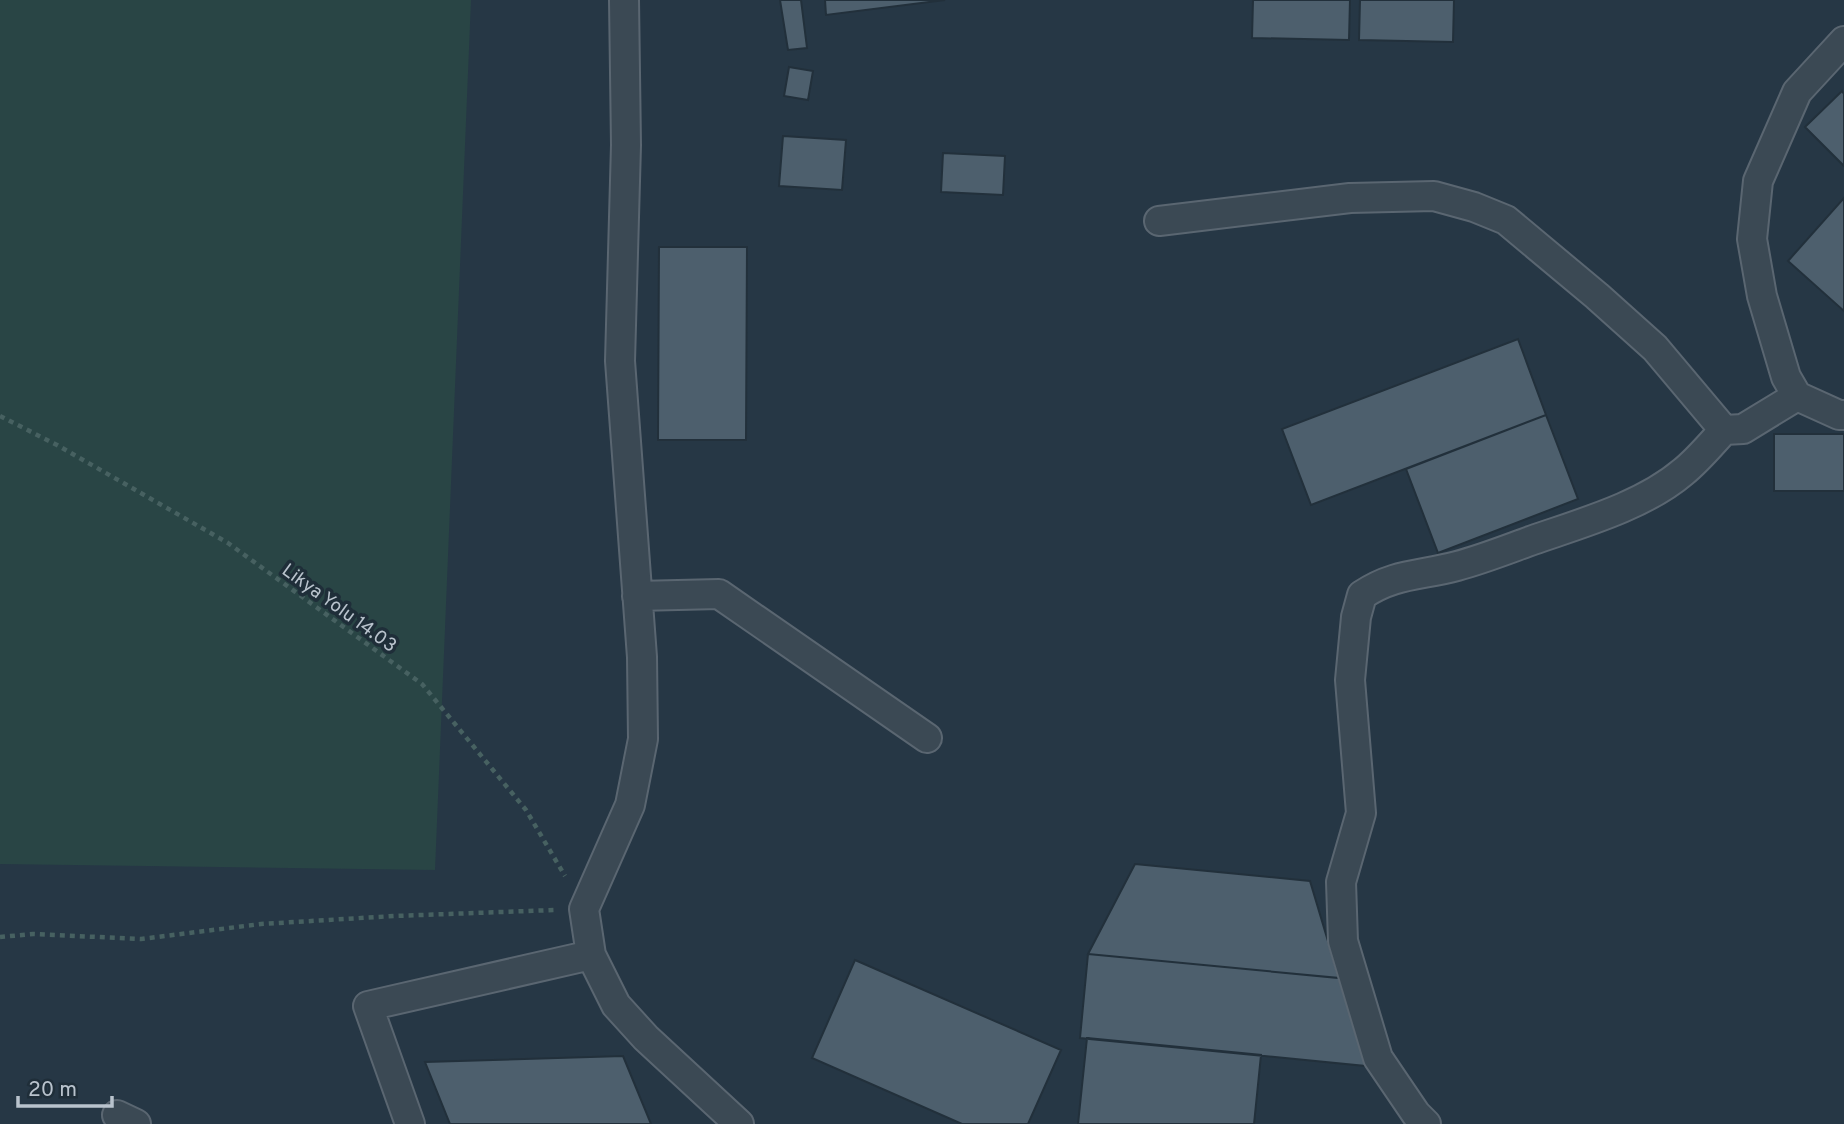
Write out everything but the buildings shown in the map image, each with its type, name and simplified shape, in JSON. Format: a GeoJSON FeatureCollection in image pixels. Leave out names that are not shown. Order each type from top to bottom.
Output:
{"type":"FeatureCollection","features":[{"type":"Feature","properties":{"kind":"street"},"geometry":{"type":"LineString","coordinates":[[624,0],[626,145],[620,361],[642,657],[643,739],[630,805],[584,908],[591,955],[616,1005],[646,1038],[739,1124]]}},
{"type":"Feature","properties":{"kind":"street"},"geometry":{"type":"LineString","coordinates":[[1844,41],[1797,92],[1758,181],[1752,239],[1762,296],[1786,377],[1797,396],[1844,415]]}},
{"type":"Feature","properties":{"kind":"street"},"geometry":{"type":"LineString","coordinates":[[1159,221],[1350,198],[1434,196],[1474,207],[1506,220],[1607,304],[1655,348],[1724,430]]}},
{"type":"Feature","properties":{"kind":"street"},"geometry":{"type":"LineString","coordinates":[[1426,1124],[1416,1114],[1378,1058],[1343,941],[1341,882],[1361,813],[1350,680],[1356,617],[1362,595],[1378,584],[1398,576],[1416,575],[1458,565],[1597,519],[1656,491],[1683,472],[1724,430],[1743,429],[1797,396]]}},
{"type":"Feature","properties":{"kind":"street"},"geometry":{"type":"LineString","coordinates":[[637,596],[719,594],[927,738]]}},
{"type":"Feature","properties":{"kind":"street"},"geometry":{"type":"LineString","coordinates":[[410,1124],[368,1006],[591,955]]}},
{"type":"Feature","properties":{"kind":"path","name":"Likya Yolu 14.03"},"geometry":{"type":"LineString","coordinates":[[0,416],[57,445],[228,543],[422,684],[526,810],[584,908]]}},
{"type":"Feature","properties":{"kind":"path"},"geometry":{"type":"LineString","coordinates":[[0,937],[33,934],[141,939],[261,924],[584,908]]}},
{"type":"Feature","properties":{"kind":"green space"},"geometry":{"type":"Polygon","coordinates":[[[0,0],[471,0],[435,870],[0,864],[0,0]]]}}]}
